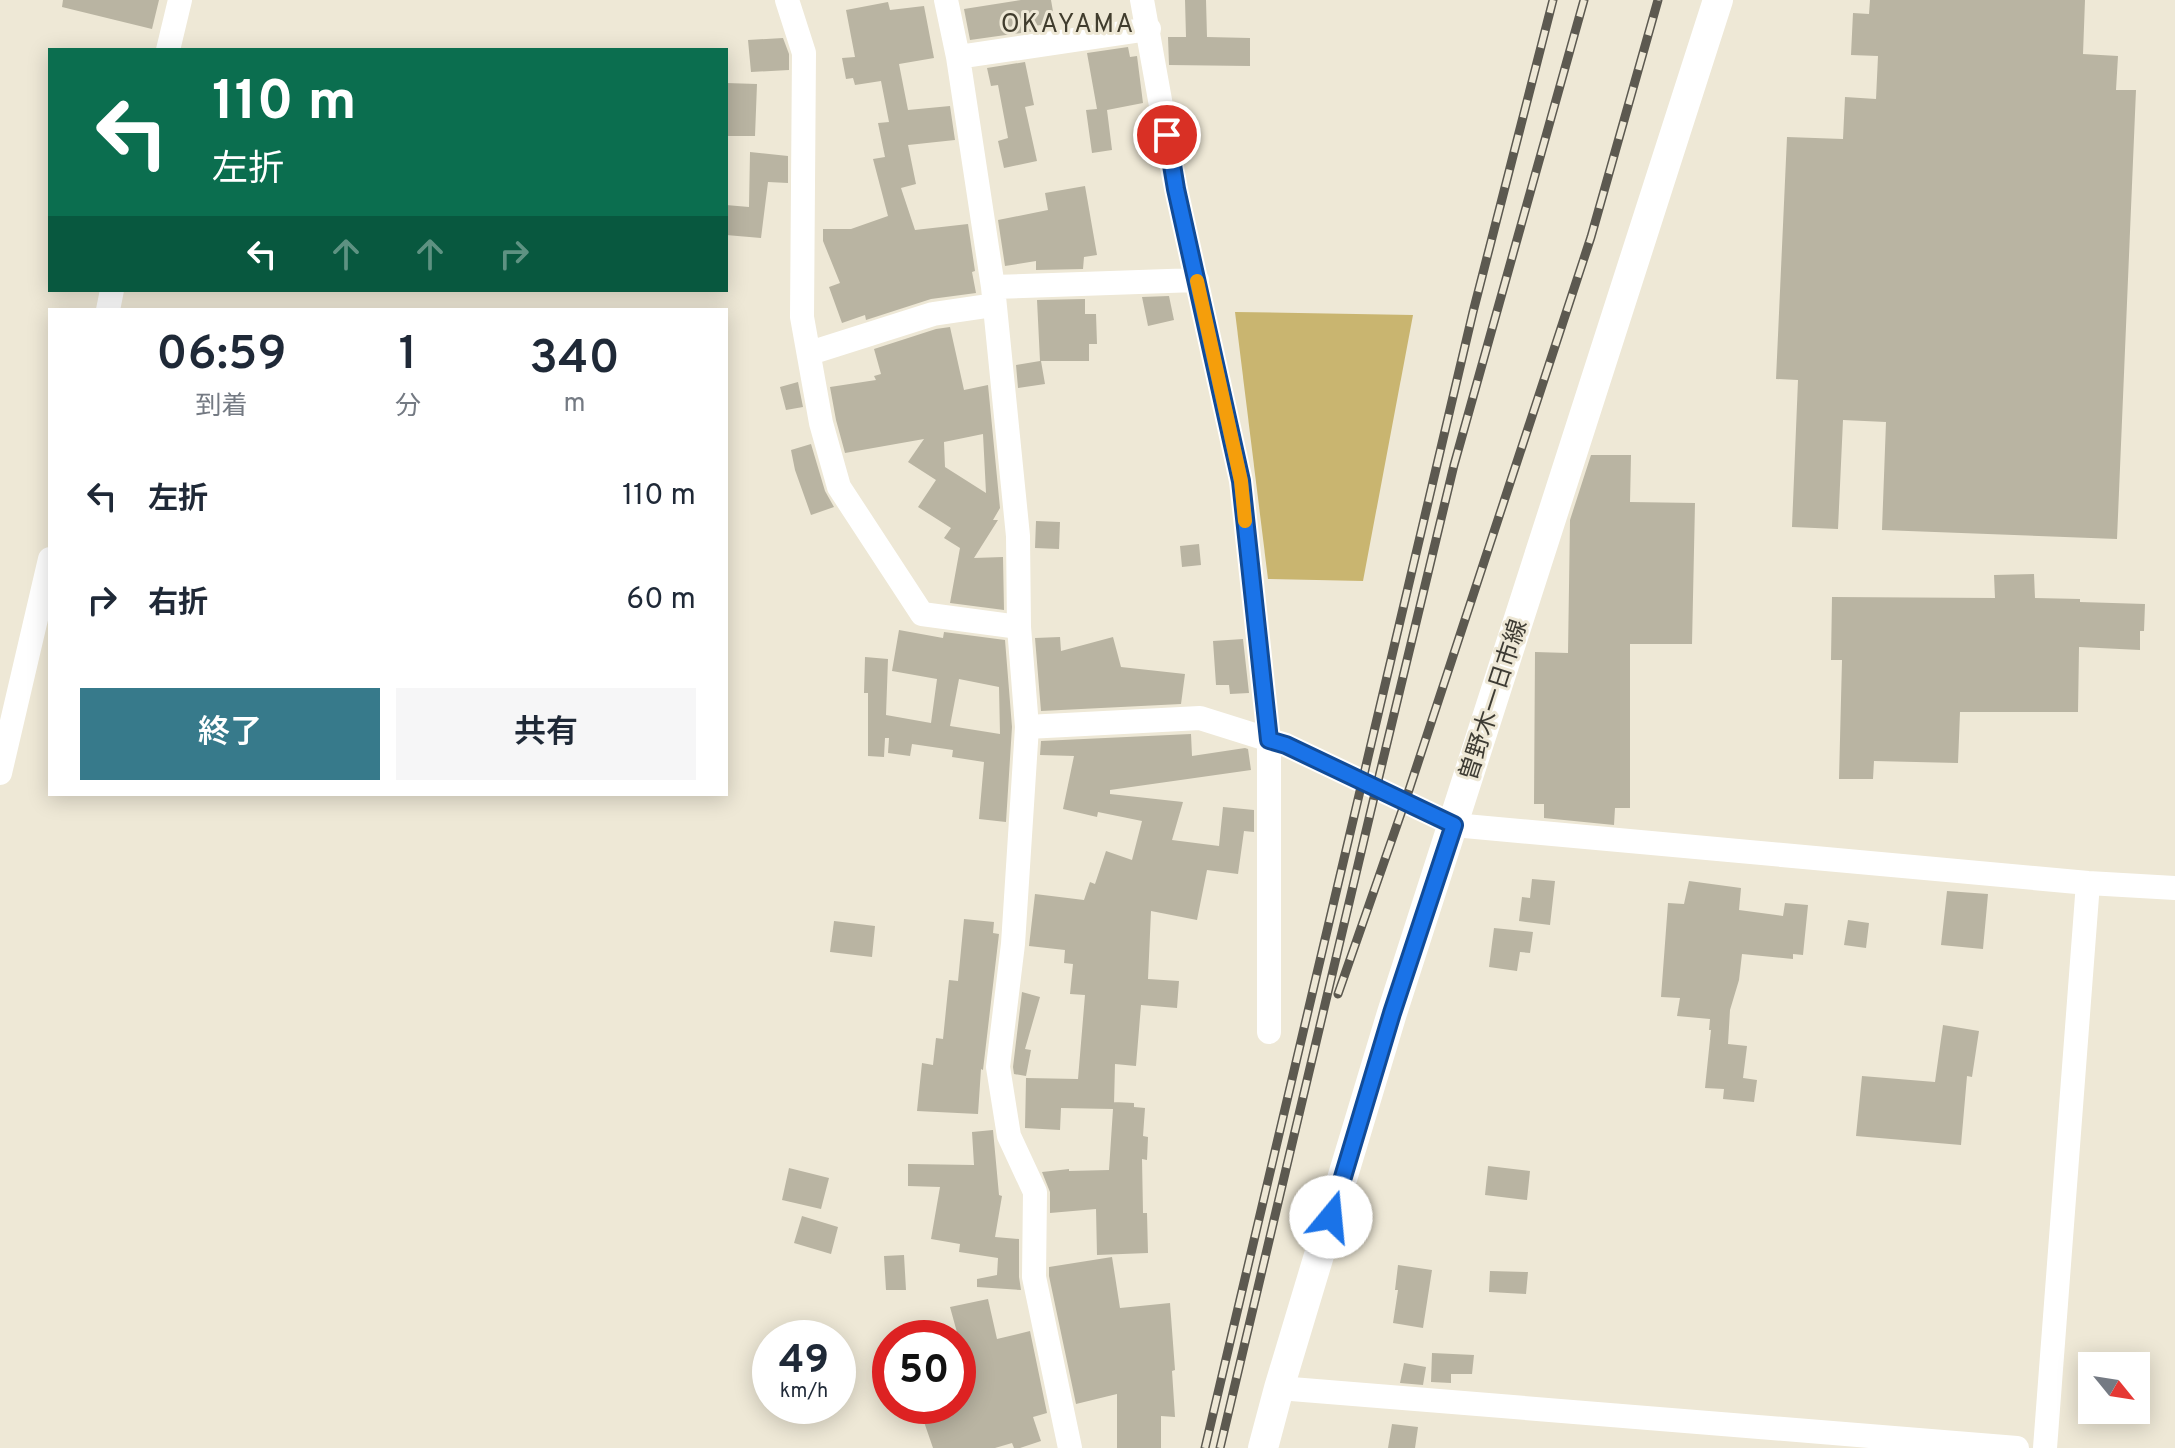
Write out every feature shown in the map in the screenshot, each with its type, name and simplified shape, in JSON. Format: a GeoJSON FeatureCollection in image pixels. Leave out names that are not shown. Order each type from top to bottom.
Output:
{"type":"FeatureCollection","features":[{"type":"Feature","properties":{"kind":"main road","name":"曽野木一日市線"},"geometry":{"type":"LineString","coordinates":[[1263,1448],[1392,1013],[1718,0]]}},
{"type":"Feature","properties":{"kind":"street"},"geometry":{"type":"LineString","coordinates":[[168,48],[180,0]]}},
{"type":"Feature","properties":{"kind":"street"},"geometry":{"type":"LineString","coordinates":[[787,0],[804,53],[802,317],[821,423],[839,487],[922,614],[1019,627]]}},
{"type":"Feature","properties":{"kind":"street"},"geometry":{"type":"LineString","coordinates":[[946,0],[958,57],[994,296],[1018,536],[1019,627],[1027,727],[1013,944],[998,1067],[1009,1136],[1035,1192],[1034,1277],[1070,1448]]}},
{"type":"Feature","properties":{"kind":"street"},"geometry":{"type":"LineString","coordinates":[[1142,0],[1176,189],[1241,481],[1269,740],[1269,1032]]}},
{"type":"Feature","properties":{"kind":"street"},"geometry":{"type":"LineString","coordinates":[[958,57],[1149,29]]}},
{"type":"Feature","properties":{"kind":"street"},"geometry":{"type":"LineString","coordinates":[[810,353],[994,296],[1197,280]]}},
{"type":"Feature","properties":{"kind":"street"},"geometry":{"type":"LineString","coordinates":[[0,773],[48,568]]}},
{"type":"Feature","properties":{"kind":"street"},"geometry":{"type":"LineString","coordinates":[[1027,727],[1200,718],[1286,745],[1454,825],[2088,883],[2175,888]]}},
{"type":"Feature","properties":{"kind":"street"},"geometry":{"type":"LineString","coordinates":[[2045,1448],[2088,883]]}},
{"type":"Feature","properties":{"kind":"street"},"geometry":{"type":"LineString","coordinates":[[1279,1388],[2017,1448]]}},
{"type":"Feature","properties":{"kind":"shaded area"},"geometry":{"type":"Polygon","coordinates":[[[1235,312],[1413,315],[1363,581],[1268,579],[1235,312]]]}},
{"type":"Feature","properties":{"kind":"building"},"geometry":{"type":"Polygon","coordinates":[[[63,0],[159,0],[152,29],[62,7],[63,0]]]}},
{"type":"Feature","properties":{"kind":"building"},"geometry":{"type":"Polygon","coordinates":[[[1021,0],[1051,0],[1055,23],[1034,26],[1035,31],[970,40],[964,9],[1021,0]]]}},
{"type":"Feature","properties":{"kind":"building"},"geometry":{"type":"Polygon","coordinates":[[[1185,0],[1206,0],[1207,37],[1250,38],[1250,66],[1169,65],[1168,37],[1186,37],[1185,0]]]}},
{"type":"Feature","properties":{"kind":"building"},"geometry":{"type":"Polygon","coordinates":[[[1870,0],[2085,0],[2083,54],[2118,56],[2116,90],[2136,90],[2117,539],[1882,530],[1886,422],[1843,420],[1838,529],[1792,527],[1798,380],[1776,379],[1787,137],[1843,139],[1845,97],[1876,99],[1878,56],[1851,55],[1853,13],[1869,14],[1870,0]]]}},
{"type":"Feature","properties":{"kind":"building"},"geometry":{"type":"Polygon","coordinates":[[[888,2],[890,10],[924,6],[934,58],[899,64],[908,110],[950,106],[955,140],[908,145],[916,184],[901,188],[915,230],[968,224],[976,293],[931,299],[866,320],[865,315],[842,323],[829,287],[840,283],[823,241],[823,229],[851,229],[888,216],[873,159],[885,157],[878,123],[889,122],[881,81],[855,85],[853,78],[846,79],[842,58],[855,57],[846,10],[888,2]]]}},
{"type":"Feature","properties":{"kind":"building"},"geometry":{"type":"Polygon","coordinates":[[[783,38],[789,54],[789,70],[751,72],[748,40],[783,38]]]}},
{"type":"Feature","properties":{"kind":"building"},"geometry":{"type":"Polygon","coordinates":[[[1128,47],[1130,57],[1137,56],[1143,103],[1107,110],[1112,150],[1092,153],[1086,110],[1097,109],[1087,53],[1128,47]]]}},
{"type":"Feature","properties":{"kind":"building"},"geometry":{"type":"Polygon","coordinates":[[[1025,62],[1034,105],[1025,107],[1037,161],[1004,168],[998,141],[1008,138],[998,85],[991,86],[987,68],[1025,62]]]}},
{"type":"Feature","properties":{"kind":"building"},"geometry":{"type":"Polygon","coordinates":[[[728,83],[757,84],[755,136],[728,136],[728,83]]]}},
{"type":"Feature","properties":{"kind":"building"},"geometry":{"type":"Polygon","coordinates":[[[750,152],[788,156],[788,183],[768,182],[761,238],[728,235],[728,205],[749,207],[750,152]]]}},
{"type":"Feature","properties":{"kind":"building"},"geometry":{"type":"Polygon","coordinates":[[[1085,186],[1097,255],[1084,257],[1083,269],[1036,270],[1036,261],[1005,266],[998,220],[1048,210],[1045,193],[1085,186]]]}},
{"type":"Feature","properties":{"kind":"building"},"geometry":{"type":"Polygon","coordinates":[[[1169,296],[1174,320],[1148,326],[1142,297],[1169,296]]]}},
{"type":"Feature","properties":{"kind":"building"},"geometry":{"type":"Polygon","coordinates":[[[1085,299],[1085,314],[1096,314],[1097,344],[1089,344],[1089,361],[1041,361],[1045,384],[1018,388],[1016,365],[1040,361],[1037,300],[1085,299]]]}},
{"type":"Feature","properties":{"kind":"building"},"geometry":{"type":"Polygon","coordinates":[[[950,327],[964,390],[988,385],[1000,508],[993,520],[998,520],[974,558],[1003,557],[1004,610],[950,603],[960,548],[944,538],[951,528],[918,507],[936,480],[908,462],[924,439],[845,453],[836,420],[830,387],[876,380],[874,376],[881,374],[874,349],[950,327]],[[983,434],[944,442],[945,467],[986,493],[983,434]]]}},
{"type":"Feature","properties":{"kind":"building"},"geometry":{"type":"Polygon","coordinates":[[[798,382],[803,407],[786,410],[780,387],[798,382]]]}},
{"type":"Feature","properties":{"kind":"building"},"geometry":{"type":"Polygon","coordinates":[[[811,444],[825,491],[834,507],[811,515],[791,450],[811,444]]]}},
{"type":"Feature","properties":{"kind":"building"},"geometry":{"type":"Polygon","coordinates":[[[1591,455],[1631,455],[1630,502],[1695,503],[1692,644],[1630,644],[1630,808],[1615,808],[1614,825],[1544,818],[1544,804],[1534,804],[1535,652],[1568,653],[1570,520],[1591,455]]]}},
{"type":"Feature","properties":{"kind":"building"},"geometry":{"type":"Polygon","coordinates":[[[1036,521],[1060,522],[1059,549],[1035,548],[1036,521]]]}},
{"type":"Feature","properties":{"kind":"building"},"geometry":{"type":"Polygon","coordinates":[[[1199,544],[1201,565],[1182,567],[1180,546],[1199,544]]]}},
{"type":"Feature","properties":{"kind":"building"},"geometry":{"type":"Polygon","coordinates":[[[2034,574],[2035,598],[2145,604],[2140,650],[2079,647],[2078,712],[1960,712],[1958,763],[1874,761],[1873,779],[1839,779],[1842,660],[1831,660],[1832,597],[1995,598],[1994,575],[2034,574]]]}},
{"type":"Feature","properties":{"kind":"building"},"geometry":{"type":"Polygon","coordinates":[[[899,630],[943,638],[944,632],[1005,640],[1012,727],[1006,822],[979,819],[984,762],[952,757],[953,750],[912,744],[910,756],[888,753],[889,738],[885,738],[884,757],[868,756],[865,657],[888,659],[886,715],[931,723],[937,679],[892,671],[899,630]],[[959,679],[950,726],[1000,734],[999,687],[959,679]]]}},
{"type":"Feature","properties":{"kind":"building"},"geometry":{"type":"Polygon","coordinates":[[[1060,637],[1061,651],[1113,637],[1121,667],[1185,674],[1181,704],[1041,711],[1035,638],[1060,637]]]}},
{"type":"Feature","properties":{"kind":"building"},"geometry":{"type":"Polygon","coordinates":[[[1243,639],[1249,693],[1230,694],[1229,685],[1216,685],[1213,641],[1243,639]]]}},
{"type":"Feature","properties":{"kind":"building"},"geometry":{"type":"Polygon","coordinates":[[[1191,734],[1192,756],[1248,749],[1251,770],[1110,790],[1110,794],[1183,802],[1172,840],[1219,846],[1223,807],[1254,810],[1254,832],[1244,831],[1238,874],[1207,870],[1197,920],[1151,911],[1148,979],[1179,981],[1177,1008],[1141,1005],[1136,1066],[1115,1064],[1114,1102],[1134,1103],[1134,1107],[1145,1108],[1143,1136],[1148,1137],[1147,1160],[1142,1159],[1143,1213],[1147,1213],[1148,1253],[1097,1255],[1096,1209],[1050,1213],[1050,1192],[1042,1172],[1109,1170],[1113,1109],[1061,1108],[1060,1130],[1025,1128],[1026,1078],[1078,1079],[1085,995],[1070,994],[1073,964],[1064,963],[1065,950],[1029,946],[1035,894],[1084,900],[1090,882],[1095,884],[1106,851],[1132,860],[1142,821],[1098,812],[1097,817],[1063,809],[1074,756],[1040,755],[1041,741],[1191,734]]]}},
{"type":"Feature","properties":{"kind":"building"},"geometry":{"type":"Polygon","coordinates":[[[1532,879],[1555,881],[1550,925],[1519,921],[1522,897],[1530,898],[1532,879]]]}},
{"type":"Feature","properties":{"kind":"building"},"geometry":{"type":"Polygon","coordinates":[[[1689,881],[1741,888],[1739,910],[1783,916],[1785,903],[1808,905],[1803,955],[1793,954],[1793,959],[1742,954],[1739,980],[1730,1010],[1728,1044],[1747,1046],[1743,1078],[1757,1080],[1754,1102],[1723,1099],[1724,1089],[1705,1088],[1710,1019],[1677,1016],[1680,998],[1661,997],[1668,903],[1684,904],[1689,881]]]}},
{"type":"Feature","properties":{"kind":"building"},"geometry":{"type":"Polygon","coordinates":[[[1947,891],[1988,894],[1983,949],[1941,945],[1947,891]]]}},
{"type":"Feature","properties":{"kind":"building"},"geometry":{"type":"Polygon","coordinates":[[[964,919],[994,922],[993,933],[999,934],[978,1114],[917,1111],[922,1063],[933,1065],[936,1038],[943,1039],[949,980],[958,981],[964,919]]]}},
{"type":"Feature","properties":{"kind":"building"},"geometry":{"type":"Polygon","coordinates":[[[1848,920],[1869,923],[1866,948],[1844,945],[1848,920]]]}},
{"type":"Feature","properties":{"kind":"building"},"geometry":{"type":"Polygon","coordinates":[[[834,921],[875,926],[872,957],[830,952],[834,921]]]}},
{"type":"Feature","properties":{"kind":"building"},"geometry":{"type":"Polygon","coordinates":[[[1494,928],[1533,932],[1530,953],[1520,952],[1517,971],[1489,967],[1494,928]]]}},
{"type":"Feature","properties":{"kind":"building"},"geometry":{"type":"Polygon","coordinates":[[[1022,992],[1040,997],[1025,1049],[1031,1050],[1026,1076],[1014,1074],[1013,1067],[1022,992]]]}},
{"type":"Feature","properties":{"kind":"building"},"geometry":{"type":"Polygon","coordinates":[[[1943,1025],[1979,1031],[1972,1077],[1967,1076],[1961,1145],[1856,1136],[1862,1076],[1935,1082],[1943,1025]]]}},
{"type":"Feature","properties":{"kind":"building"},"geometry":{"type":"Polygon","coordinates":[[[993,1130],[999,1195],[1002,1196],[995,1237],[1019,1239],[1021,1290],[977,1287],[977,1279],[997,1275],[998,1258],[959,1252],[960,1244],[931,1239],[940,1187],[908,1186],[908,1164],[974,1165],[972,1132],[993,1130]]]}},
{"type":"Feature","properties":{"kind":"building"},"geometry":{"type":"Polygon","coordinates":[[[1488,1166],[1530,1171],[1527,1200],[1485,1195],[1488,1166]]]}},
{"type":"Feature","properties":{"kind":"building"},"geometry":{"type":"Polygon","coordinates":[[[789,1168],[829,1178],[821,1209],[782,1200],[789,1168]]]}},
{"type":"Feature","properties":{"kind":"building"},"geometry":{"type":"Polygon","coordinates":[[[802,1216],[838,1227],[831,1254],[794,1243],[802,1216]]]}},
{"type":"Feature","properties":{"kind":"building"},"geometry":{"type":"Polygon","coordinates":[[[904,1255],[906,1290],[886,1290],[884,1256],[904,1255]]]}},
{"type":"Feature","properties":{"kind":"building"},"geometry":{"type":"Polygon","coordinates":[[[1112,1257],[1120,1308],[1170,1303],[1175,1417],[1161,1416],[1161,1448],[1117,1448],[1117,1394],[1076,1404],[1049,1267],[1112,1257]]]}},
{"type":"Feature","properties":{"kind":"building"},"geometry":{"type":"Polygon","coordinates":[[[1398,1265],[1432,1270],[1423,1328],[1393,1323],[1398,1265]]]}},
{"type":"Feature","properties":{"kind":"building"},"geometry":{"type":"Polygon","coordinates":[[[1490,1271],[1528,1272],[1526,1294],[1489,1292],[1490,1271]]]}},
{"type":"Feature","properties":{"kind":"building"},"geometry":{"type":"Polygon","coordinates":[[[988,1299],[997,1339],[1030,1331],[1047,1413],[1033,1417],[1041,1441],[1020,1448],[1014,1448],[1012,1443],[995,1448],[933,1448],[925,1424],[976,1424],[976,1320],[954,1320],[950,1307],[988,1299]]]}},
{"type":"Feature","properties":{"kind":"building"},"geometry":{"type":"Polygon","coordinates":[[[1432,1353],[1474,1355],[1472,1374],[1451,1374],[1451,1383],[1431,1382],[1432,1353]]]}},
{"type":"Feature","properties":{"kind":"building"},"geometry":{"type":"Polygon","coordinates":[[[1404,1363],[1426,1367],[1423,1385],[1400,1383],[1404,1363]]]}},
{"type":"Feature","properties":{"kind":"building"},"geometry":{"type":"Polygon","coordinates":[[[1392,1424],[1418,1427],[1415,1448],[1388,1448],[1392,1424]]]}},
{"type":"Feature","properties":{"kind":"railway"},"geometry":{"type":"LineString","coordinates":[[1205,1448],[1473,312],[1553,0]]}},
{"type":"Feature","properties":{"kind":"railway"},"geometry":{"type":"LineString","coordinates":[[1220,1448],[1454,465],[1584,0]]}},
{"type":"Feature","properties":{"kind":"railway"},"geometry":{"type":"LineString","coordinates":[[1338,994],[1405,802],[1591,237],[1658,0]]}},
{"type":"Feature","properties":{"kind":"slow traffic"},"geometry":{"type":"LineString","coordinates":[[1197,281],[1241,481],[1245,521]]}},
{"type":"Feature","properties":{"kind":"district","name":"OKAYAMA"},"geometry":{"type":"Point","coordinates":[1068,23]}},
{"type":"Feature","properties":{"kind":"route"},"geometry":{"type":"LineString","coordinates":[[1167,135],[1176,189],[1241,481],[1269,740],[1286,745],[1454,825],[1392,1013],[1331,1217]]}}]}
